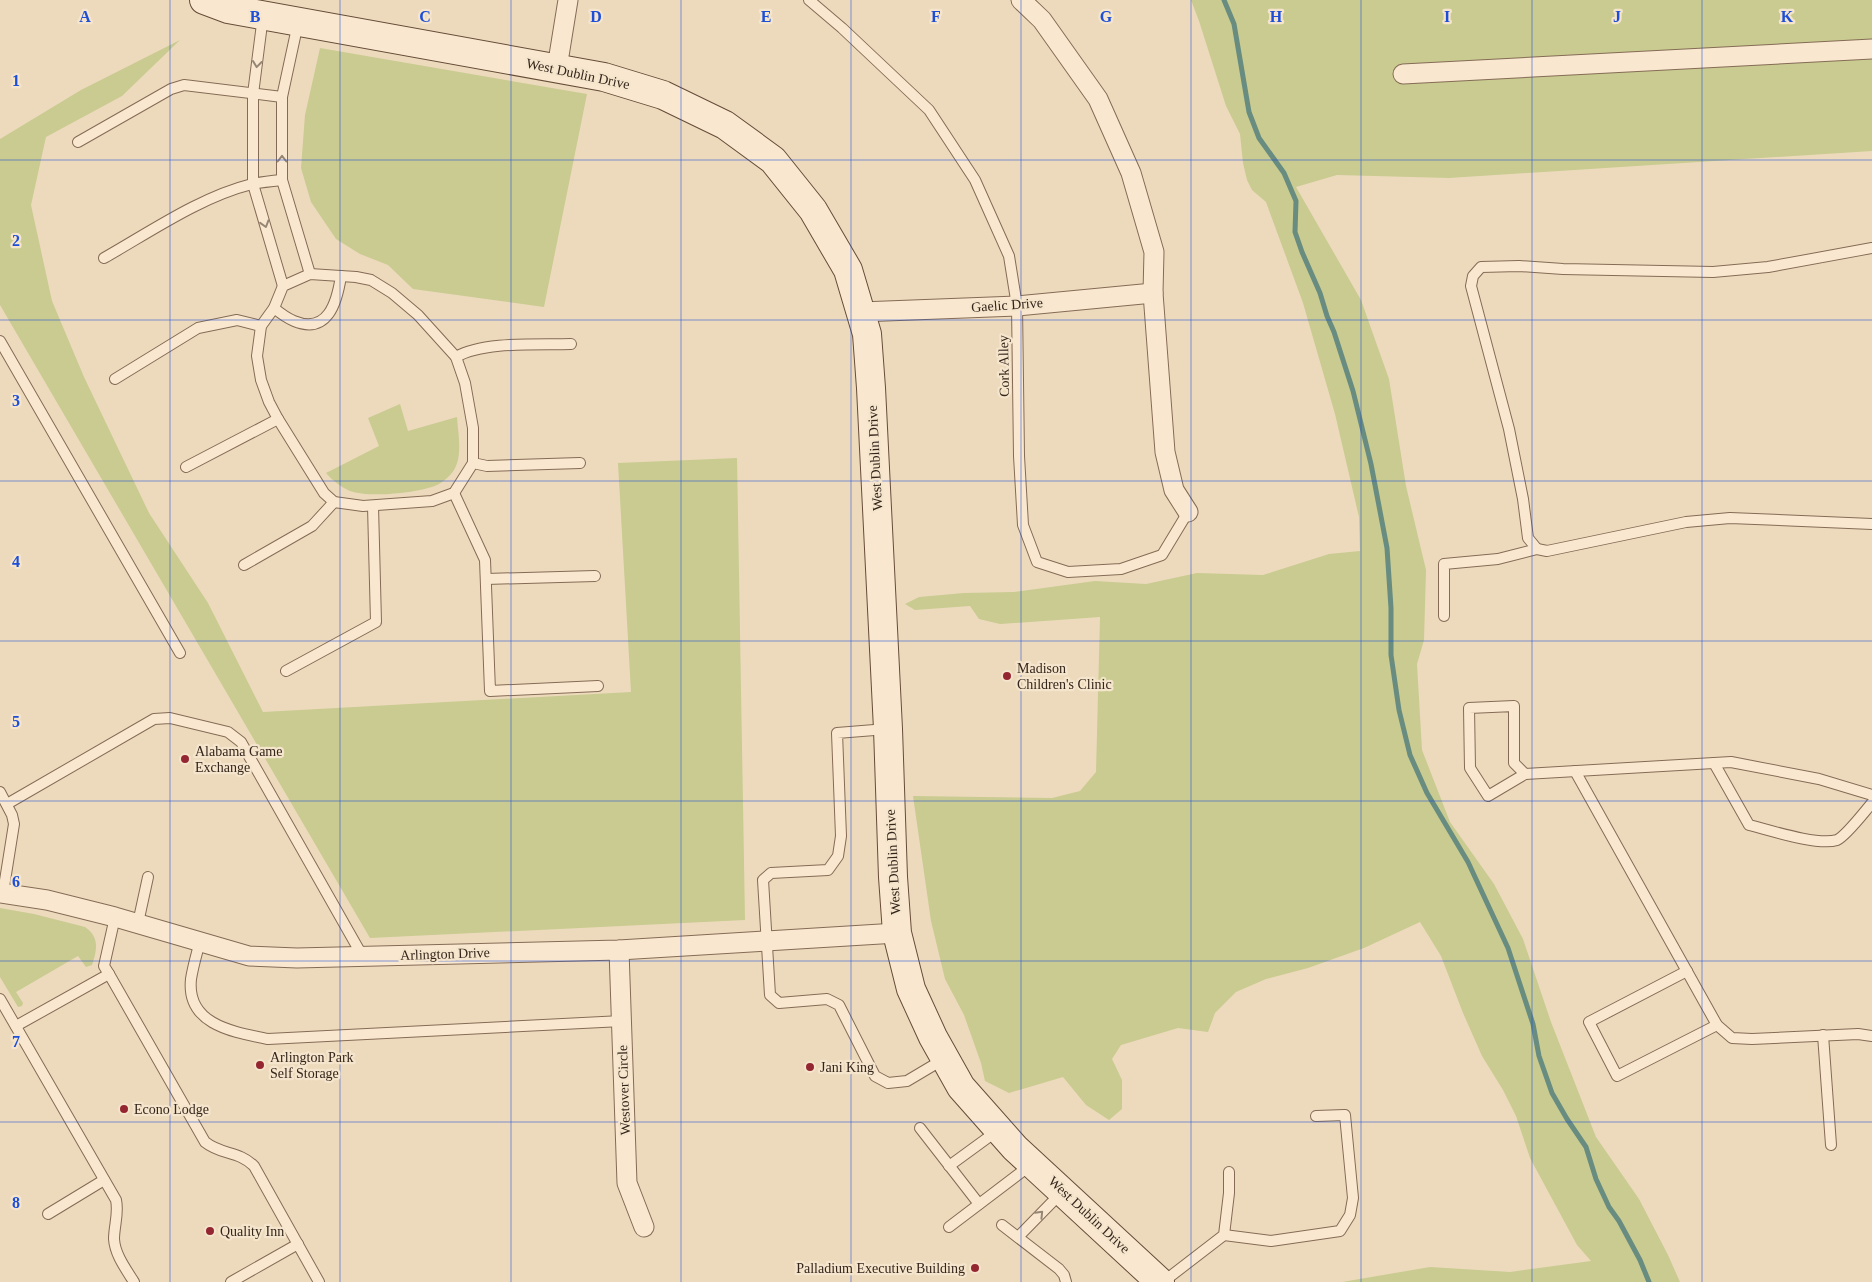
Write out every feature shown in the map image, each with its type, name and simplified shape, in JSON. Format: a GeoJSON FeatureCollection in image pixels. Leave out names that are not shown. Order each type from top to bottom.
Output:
{"type":"FeatureCollection","features":[{"type":"Feature","properties":{"kind":"street","name":"West Dublin Drive"},"geometry":{"type":"LineString","coordinates":[[204,0],[228,9],[604,77],[663,95],[725,125],[773,160],[813,210],[848,270],[866,334],[871,388],[888,729],[893,877],[897,933],[911,988],[933,1037],[961,1087],[998,1131],[1161,1282]]}},
{"type":"Feature","properties":{"kind":"street"},"geometry":{"type":"LineString","coordinates":[[557,68],[568,0]]}},
{"type":"Feature","properties":{"kind":"street"},"geometry":{"type":"LineString","coordinates":[[1021,0],[1042,20],[1098,99],[1131,173],[1154,252],[1153,293],[1165,452],[1174,490],[1188,512]]}},
{"type":"Feature","properties":{"kind":"street"},"geometry":{"type":"LineString","coordinates":[[1403,74],[1872,49]]}},
{"type":"Feature","properties":{"kind":"street","name":"Gaelic Drive"},"geometry":{"type":"LineString","coordinates":[[860,312],[1017,306],[1153,293]]}},
{"type":"Feature","properties":{"kind":"street","name":"Arlington Drive"},"geometry":{"type":"LineString","coordinates":[[1,893],[47,900],[115,917],[200,940],[249,956],[297,958],[363,957],[619,950],[897,933]]}},
{"type":"Feature","properties":{"kind":"street","name":"Westover Circle"},"geometry":{"type":"LineString","coordinates":[[619,950],[627,1183],[644,1227]]}},
{"type":"Feature","properties":{"kind":"lane","name":"Cork Alley"},"geometry":{"type":"LineString","coordinates":[[810,0],[929,110],[976,180],[1009,256],[1017,306],[1019,456],[1023,525],[1036,562],[1068,572],[1121,569],[1162,555],[1188,512]]}},
{"type":"Feature","properties":{"kind":"lane"},"geometry":{"type":"LineString","coordinates":[[263,15],[253,94],[253,184],[283,286],[274,308],[261,326],[257,356],[260,380],[278,419],[324,493],[334,502],[372,506],[432,502],[454,494],[473,463],[473,428],[465,383],[456,357],[418,315],[392,292],[371,280],[310,274],[283,286]]}},
{"type":"Feature","properties":{"kind":"lane"},"geometry":{"type":"LineString","coordinates":[[298,22],[282,97],[282,180],[310,274]]}},
{"type":"Feature","properties":{"kind":"lane"},"geometry":{"type":"LineString","coordinates":[[78,142],[171,88],[184,85],[282,97]]}},
{"type":"Feature","properties":{"kind":"lane"},"geometry":{"type":"LineString","coordinates":[[104,258],[221,194],[253,184],[282,180]]}},
{"type":"Feature","properties":{"kind":"lane"},"geometry":{"type":"LineString","coordinates":[[1537,549],[1528,538],[1523,499],[1509,429],[1471,286],[1472,276],[1481,267],[1519,266],[1563,269],[1713,272],[1768,267],[1872,248]]}},
{"type":"Feature","properties":{"kind":"lane"},"geometry":{"type":"LineString","coordinates":[[274,308],[294,322],[318,323],[325,319],[334,306],[341,276]]}},
{"type":"Feature","properties":{"kind":"lane"},"geometry":{"type":"LineString","coordinates":[[115,379],[198,328],[237,320],[261,326]]}},
{"type":"Feature","properties":{"kind":"lane"},"geometry":{"type":"LineString","coordinates":[[0,341],[180,653]]}},
{"type":"Feature","properties":{"kind":"lane"},"geometry":{"type":"LineString","coordinates":[[456,357],[467,350],[483,347],[571,344]]}},
{"type":"Feature","properties":{"kind":"lane"},"geometry":{"type":"LineString","coordinates":[[186,467],[278,419]]}},
{"type":"Feature","properties":{"kind":"lane"},"geometry":{"type":"LineString","coordinates":[[473,463],[488,466],[580,463]]}},
{"type":"Feature","properties":{"kind":"lane"},"geometry":{"type":"LineString","coordinates":[[454,494],[485,560],[490,691],[598,686]]}},
{"type":"Feature","properties":{"kind":"lane"},"geometry":{"type":"LineString","coordinates":[[244,565],[312,526],[334,502]]}},
{"type":"Feature","properties":{"kind":"lane"},"geometry":{"type":"LineString","coordinates":[[286,671],[376,622],[372,506]]}},
{"type":"Feature","properties":{"kind":"lane"},"geometry":{"type":"LineString","coordinates":[[1444,616],[1444,564],[1498,559],[1537,549],[1547,550],[1686,522],[1722,519],[1872,524]]}},
{"type":"Feature","properties":{"kind":"lane"},"geometry":{"type":"LineString","coordinates":[[486,579],[595,576]]}},
{"type":"Feature","properties":{"kind":"lane"},"geometry":{"type":"LineString","coordinates":[[1525,774],[1514,763],[1514,706],[1469,708],[1470,768],[1488,796],[1525,774],[1731,762],[1819,779],[1872,795]]}},
{"type":"Feature","properties":{"kind":"lane"},"geometry":{"type":"LineString","coordinates":[[7,804],[154,719],[170,718],[228,732],[241,742],[363,957]]}},
{"type":"Feature","properties":{"kind":"lane"},"geometry":{"type":"LineString","coordinates":[[888,729],[836,732],[841,836],[838,856],[828,870],[771,873],[763,880],[770,995],[779,1003],[827,999],[839,1005],[875,1076],[888,1083],[906,1081],[945,1058]]}},
{"type":"Feature","properties":{"kind":"lane"},"geometry":{"type":"LineString","coordinates":[[1714,763],[1749,825],[1816,841],[1838,840],[1872,803]]}},
{"type":"Feature","properties":{"kind":"lane"},"geometry":{"type":"LineString","coordinates":[[1575,771],[1717,1025],[1732,1038],[1752,1039],[1858,1034],[1872,1036]]}},
{"type":"Feature","properties":{"kind":"lane"},"geometry":{"type":"LineString","coordinates":[[0,792],[12,815],[14,824],[1,893]]}},
{"type":"Feature","properties":{"kind":"lane"},"geometry":{"type":"LineString","coordinates":[[138,923],[148,877]]}},
{"type":"Feature","properties":{"kind":"lane"},"geometry":{"type":"LineString","coordinates":[[115,917],[104,966],[204,1142],[218,1150],[240,1155],[254,1166],[320,1282]]}},
{"type":"Feature","properties":{"kind":"lane"},"geometry":{"type":"LineString","coordinates":[[200,940],[191,979],[191,991],[195,1004],[201,1014],[227,1031],[268,1039],[622,1022]]}},
{"type":"Feature","properties":{"kind":"lane"},"geometry":{"type":"LineString","coordinates":[[1687,972],[1589,1022],[1617,1076],[1717,1025]]}},
{"type":"Feature","properties":{"kind":"lane"},"geometry":{"type":"LineString","coordinates":[[16,1026],[109,974]]}},
{"type":"Feature","properties":{"kind":"lane"},"geometry":{"type":"LineString","coordinates":[[0,999],[117,1205],[114,1234],[116,1251],[134,1282]]}},
{"type":"Feature","properties":{"kind":"lane"},"geometry":{"type":"LineString","coordinates":[[1823,1036],[1831,1145]]}},
{"type":"Feature","properties":{"kind":"lane"},"geometry":{"type":"LineString","coordinates":[[1161,1282],[1224,1235],[1271,1241],[1340,1231],[1350,1215],[1353,1198],[1345,1115],[1316,1116]]}},
{"type":"Feature","properties":{"kind":"lane"},"geometry":{"type":"LineString","coordinates":[[920,1128],[978,1204]]}},
{"type":"Feature","properties":{"kind":"lane"},"geometry":{"type":"LineString","coordinates":[[949,1166],[998,1131]]}},
{"type":"Feature","properties":{"kind":"lane"},"geometry":{"type":"LineString","coordinates":[[949,1227],[1032,1163]]}},
{"type":"Feature","properties":{"kind":"lane"},"geometry":{"type":"LineString","coordinates":[[1224,1235],[1230,1193],[1229,1172]]}},
{"type":"Feature","properties":{"kind":"lane"},"geometry":{"type":"LineString","coordinates":[[48,1214],[104,1180]]}},
{"type":"Feature","properties":{"kind":"lane"},"geometry":{"type":"LineString","coordinates":[[1018,1237],[1063,1191]]}},
{"type":"Feature","properties":{"kind":"lane"},"geometry":{"type":"LineString","coordinates":[[1002,1225],[1059,1269],[1064,1275],[1066,1282]]}},
{"type":"Feature","properties":{"kind":"lane"},"geometry":{"type":"LineString","coordinates":[[231,1282],[298,1244]]}},
{"type":"Feature","properties":{"kind":"green space"},"geometry":{"type":"Polygon","coordinates":[[[1191,0],[1872,0],[1872,151],[1449,178],[1337,175],[1296,187],[1361,300],[1389,379],[1406,486],[1426,570],[1424,640],[1417,664],[1422,750],[1450,822],[1494,884],[1523,939],[1551,1022],[1596,1137],[1639,1199],[1680,1282],[1342,1282],[1430,1267],[1510,1272],[1591,1261],[1577,1245],[1530,1158],[1516,1116],[1503,1090],[1482,1056],[1441,956],[1420,922],[1364,948],[1308,968],[1266,979],[1236,992],[1215,1013],[1208,1032],[1178,1028],[1121,1045],[1112,1059],[1122,1080],[1122,1109],[1109,1120],[1086,1105],[1063,1077],[1009,1093],[985,1081],[981,1063],[964,1015],[945,979],[931,921],[913,796],[1052,798],[1080,791],[1096,772],[1100,617],[1000,624],[979,619],[970,606],[915,610],[905,604],[919,597],[964,593],[1014,592],[1095,581],[1146,584],[1197,573],[1263,575],[1329,554],[1360,551],[1359,517],[1335,414],[1303,303],[1266,202],[1252,190],[1247,180],[1240,134],[1226,106],[1191,0]]]}},
{"type":"Feature","properties":{"kind":"green space"},"geometry":{"type":"Polygon","coordinates":[[[180,40],[122,96],[46,137],[31,205],[52,301],[84,377],[149,513],[208,603],[263,712],[631,692],[618,463],[737,458],[745,920],[370,938],[0,305],[0,139],[81,90],[180,40]]]}},
{"type":"Feature","properties":{"kind":"green space"},"geometry":{"type":"Polygon","coordinates":[[[320,48],[587,94],[544,307],[413,289],[388,265],[360,254],[336,239],[311,202],[301,168],[305,115],[320,48]]]}},
{"type":"Feature","properties":{"kind":"green space"},"geometry":{"type":"Polygon","coordinates":[[[400,404],[408,431],[457,417],[459,451],[454,470],[444,481],[429,488],[394,494],[358,493],[340,486],[326,473],[379,446],[368,418],[400,404]]]}},
{"type":"Feature","properties":{"kind":"green space"},"geometry":{"type":"Polygon","coordinates":[[[0,908],[34,914],[85,927],[93,935],[96,944],[92,965],[86,967],[78,956],[16,992],[23,1003],[22,1006],[18,1007],[0,977],[0,908]]]}},
{"type":"Feature","properties":{"kind":"waterway"},"geometry":{"type":"LineString","coordinates":[[1224,0],[1234,24],[1249,112],[1259,138],[1284,173],[1296,201],[1295,232],[1334,332],[1353,391],[1371,464],[1387,548],[1391,608],[1391,655],[1399,710],[1410,755],[1427,793],[1468,862],[1508,948],[1533,1024],[1539,1056],[1552,1093],[1586,1147],[1596,1179],[1609,1207],[1619,1221],[1640,1260],[1649,1282]]}},
{"type":"Feature","properties":{"kind":"place","name":"Madison Children's Clinic"},"geometry":{"type":"Point","coordinates":[1007,676]}},
{"type":"Feature","properties":{"kind":"place","name":"Alabama Game Exchange"},"geometry":{"type":"Point","coordinates":[185,759]}},
{"type":"Feature","properties":{"kind":"place","name":"Arlington Park Self Storage"},"geometry":{"type":"Point","coordinates":[260,1065]}},
{"type":"Feature","properties":{"kind":"place","name":"Jani King"},"geometry":{"type":"Point","coordinates":[810,1067]}},
{"type":"Feature","properties":{"kind":"place","name":"Econo Lodge"},"geometry":{"type":"Point","coordinates":[124,1109]}},
{"type":"Feature","properties":{"kind":"place","name":"Quality Inn"},"geometry":{"type":"Point","coordinates":[210,1231]}},
{"type":"Feature","properties":{"kind":"place","name":"Palladium Executive Building"},"geometry":{"type":"Point","coordinates":[975,1268]}}]}
